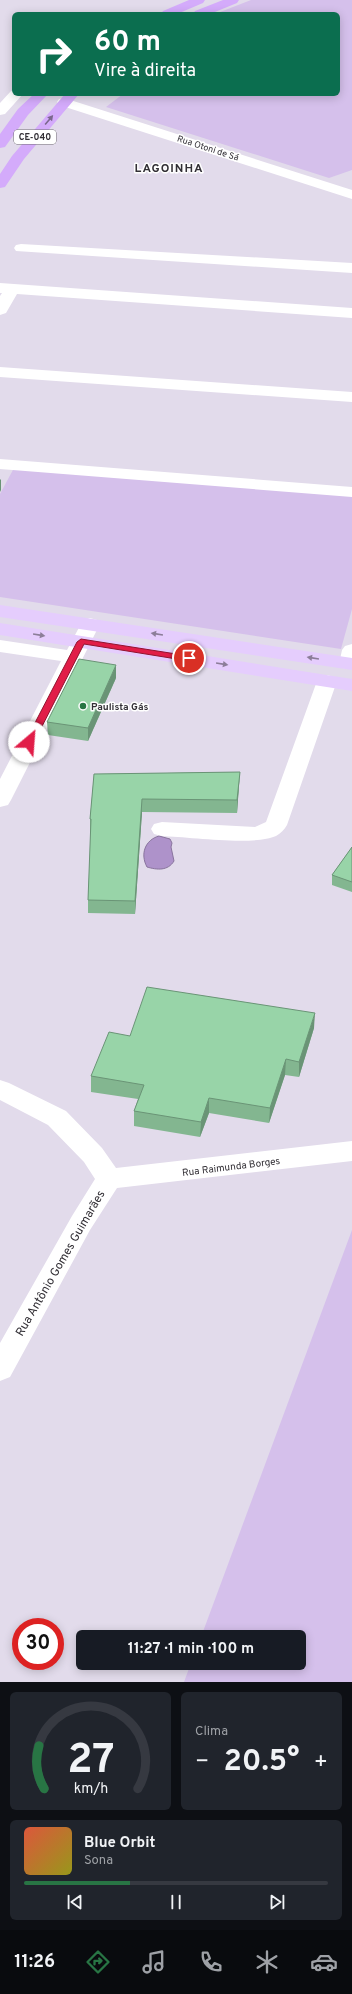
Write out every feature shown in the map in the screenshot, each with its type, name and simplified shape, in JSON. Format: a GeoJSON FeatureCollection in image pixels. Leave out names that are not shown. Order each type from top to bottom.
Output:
{"type":"FeatureCollection","features":[{"type":"Feature","properties":{"kind":"highway"},"geometry":{"type":"LineString","coordinates":[[172,12],[199,0]]}},
{"type":"Feature","properties":{"kind":"highway"},"geometry":{"type":"LineString","coordinates":[[204,12],[233,0]]}},
{"type":"Feature","properties":{"kind":"highway","name":"CE-040"},"geometry":{"type":"LineString","coordinates":[[0,144],[23,112],[38,96]]}},
{"type":"Feature","properties":{"kind":"highway","name":"CE-040"},"geometry":{"type":"LineString","coordinates":[[0,184],[19,156],[68,98]]}},
{"type":"Feature","properties":{"kind":"main road"},"geometry":{"type":"LineString","coordinates":[[0,610],[81,641],[351,659]]}},
{"type":"Feature","properties":{"kind":"main road"},"geometry":{"type":"LineString","coordinates":[[0,629],[352,685]]}},
{"type":"Feature","properties":{"kind":"street"},"geometry":{"type":"LineString","coordinates":[[0,111],[12,90]]}},
{"type":"Feature","properties":{"kind":"street","name":"Rua Otoni de Sá"},"geometry":{"type":"LineString","coordinates":[[68,98],[352,195]]}},
{"type":"Feature","properties":{"kind":"street"},"geometry":{"type":"LineString","coordinates":[[21,248],[352,268]]}},
{"type":"Feature","properties":{"kind":"street"},"geometry":{"type":"LineString","coordinates":[[0,310],[6,288],[352,313]]}},
{"type":"Feature","properties":{"kind":"street"},"geometry":{"type":"LineString","coordinates":[[0,372],[352,397]]}},
{"type":"Feature","properties":{"kind":"street"},"geometry":{"type":"LineString","coordinates":[[0,464],[352,492]]}},
{"type":"Feature","properties":{"kind":"street"},"geometry":{"type":"LineString","coordinates":[[0,646],[81,641]]}},
{"type":"Feature","properties":{"kind":"street"},"geometry":{"type":"LineString","coordinates":[[0,800],[81,641]]}},
{"type":"Feature","properties":{"kind":"street"},"geometry":{"type":"LineString","coordinates":[[162,829],[255,834],[265,833],[272,830],[276,826],[327,681]]}},
{"type":"Feature","properties":{"kind":"street","name":"Rua Antônio Gomes Guimarães"},"geometry":{"type":"LineString","coordinates":[[0,1089],[57,1118],[92,1155],[109,1179],[81,1223],[0,1369]]}},
{"type":"Feature","properties":{"kind":"street","name":"Rua Raimunda Borges"},"geometry":{"type":"LineString","coordinates":[[109,1179],[181,1172],[352,1151]]}},
{"type":"Feature","properties":{"kind":"shaded area"},"geometry":{"type":"Polygon","coordinates":[[[251,0],[352,0],[352,170],[329,178],[106,107],[120,96],[340,96],[340,12],[220,12],[251,0]]]}},
{"type":"Feature","properties":{"kind":"shaded area"},"geometry":{"type":"Polygon","coordinates":[[[14,468],[352,495],[352,609],[341,649],[0,597],[0,494],[14,468]]]}},
{"type":"Feature","properties":{"kind":"shaded area"},"geometry":{"type":"Polygon","coordinates":[[[159,836],[170,839],[172,843],[171,847],[174,861],[169,867],[162,869],[147,867],[144,857],[145,848],[150,841],[159,836]]]}},
{"type":"Feature","properties":{"kind":"shaded area"},"geometry":{"type":"Polygon","coordinates":[[[352,1230],[352,1682],[184,1682],[188,1670],[306,1670],[306,1630],[204,1630],[352,1230]]]}},
{"type":"Feature","properties":{"kind":"building","name":"Paulista Gás"},"geometry":{"type":"Polygon","coordinates":[[[79,659],[116,665],[88,728],[47,722],[79,659]]]}},
{"type":"Feature","properties":{"kind":"building"},"geometry":{"type":"Polygon","coordinates":[[[240,772],[237,800],[142,799],[135,901],[88,900],[90,819],[94,774],[240,772]]]}},
{"type":"Feature","properties":{"kind":"building"},"geometry":{"type":"Polygon","coordinates":[[[352,847],[352,882],[332,875],[352,847]]]}},
{"type":"Feature","properties":{"kind":"building"},"geometry":{"type":"Polygon","coordinates":[[[147,987],[315,1013],[299,1062],[286,1059],[270,1108],[209,1098],[201,1122],[134,1111],[144,1085],[91,1076],[109,1032],[130,1036],[147,987]]]}},
{"type":"Feature","properties":{"kind":"place","name":"Paulista Gás"},"geometry":{"type":"Point","coordinates":[83,706]}},
{"type":"Feature","properties":{"kind":"district","name":"LAGOINHA"},"geometry":{"type":"Point","coordinates":[169,168]}},
{"type":"Feature","properties":{"kind":"route"},"geometry":{"type":"LineString","coordinates":[[29,742],[81,642],[189,658]]}}]}
